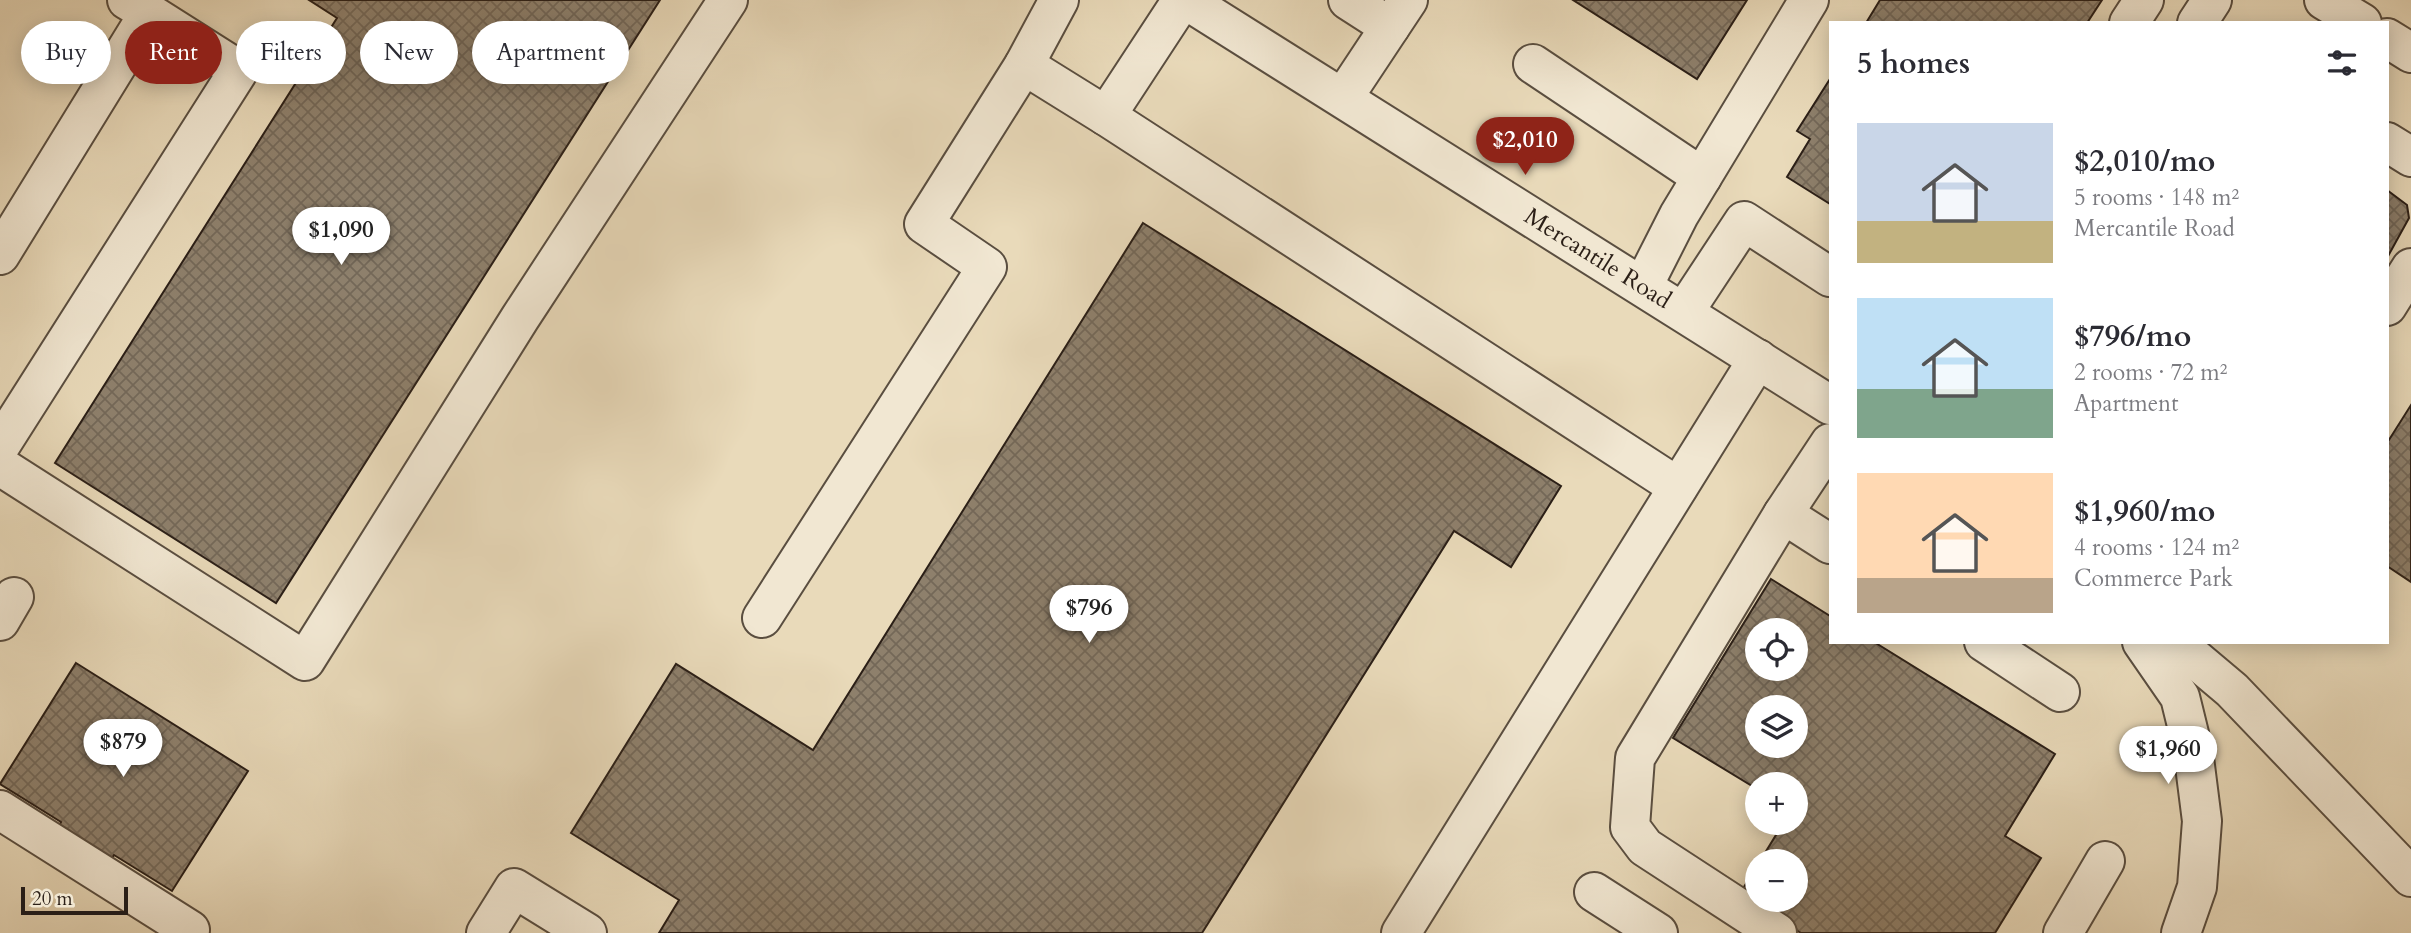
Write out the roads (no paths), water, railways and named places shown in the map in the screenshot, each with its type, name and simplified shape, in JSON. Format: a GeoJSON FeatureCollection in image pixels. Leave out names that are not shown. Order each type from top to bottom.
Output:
{"type":"FeatureCollection","features":[{"type":"Feature","properties":{"kind":"street"},"geometry":{"type":"LineString","coordinates":[[0,466],[305,661],[520,318],[727,0]]}},
{"type":"Feature","properties":{"kind":"street"},"geometry":{"type":"LineString","coordinates":[[762,618],[987,267],[924,225],[1024,65],[1059,0]]}},
{"type":"Feature","properties":{"kind":"street"},"geometry":{"type":"LineString","coordinates":[[1106,116],[1184,0]]}},
{"type":"Feature","properties":{"kind":"street","name":"Mercantile Road"},"geometry":{"type":"LineString","coordinates":[[1184,0],[1829,404]]}},
{"type":"Feature","properties":{"kind":"street"},"geometry":{"type":"LineString","coordinates":[[1343,98],[1399,14],[1348,0]]}},
{"type":"Feature","properties":{"kind":"street"},"geometry":{"type":"LineString","coordinates":[[1643,286],[1679,215],[1810,0]]}},
{"type":"Feature","properties":{"kind":"street"},"geometry":{"type":"LineString","coordinates":[[2130,21],[2144,0]]}},
{"type":"Feature","properties":{"kind":"street"},"geometry":{"type":"LineString","coordinates":[[2198,21],[2212,0]]}},
{"type":"Feature","properties":{"kind":"street"},"geometry":{"type":"LineString","coordinates":[[2325,0],[2359,21]]}},
{"type":"Feature","properties":{"kind":"street"},"geometry":{"type":"LineString","coordinates":[[0,255],[138,7],[239,70],[0,446]]}},
{"type":"Feature","properties":{"kind":"street"},"geometry":{"type":"LineString","coordinates":[[2389,39],[2411,53]]}},
{"type":"Feature","properties":{"kind":"street"},"geometry":{"type":"LineString","coordinates":[[1533,64],[1702,177]]}},
{"type":"Feature","properties":{"kind":"street"},"geometry":{"type":"LineString","coordinates":[[1024,65],[1678,487]]}},
{"type":"Feature","properties":{"kind":"street"},"geometry":{"type":"LineString","coordinates":[[2389,143],[2411,157]]}},
{"type":"Feature","properties":{"kind":"street"},"geometry":{"type":"LineString","coordinates":[[1684,312],[1744,221],[1829,276]]}},
{"type":"Feature","properties":{"kind":"street"},"geometry":{"type":"LineString","coordinates":[[2389,303],[2411,268]]}},
{"type":"Feature","properties":{"kind":"street"},"geometry":{"type":"LineString","coordinates":[[1401,933],[1758,359]]}},
{"type":"Feature","properties":{"kind":"street"},"geometry":{"type":"LineString","coordinates":[[1777,933],[1645,847],[1630,827],[1635,758],[1783,514],[1829,445]]}},
{"type":"Feature","properties":{"kind":"street"},"geometry":{"type":"LineString","coordinates":[[1783,514],[1829,543]]}},
{"type":"Feature","properties":{"kind":"street"},"geometry":{"type":"LineString","coordinates":[[1987,644],[2060,692]]}},
{"type":"Feature","properties":{"kind":"street"},"geometry":{"type":"LineString","coordinates":[[2149,644],[2179,653],[2232,690],[2411,877]]}},
{"type":"Feature","properties":{"kind":"street"},"geometry":{"type":"LineString","coordinates":[[2179,653],[2180,697],[2193,750],[2202,821],[2197,887],[2181,933]]}},
{"type":"Feature","properties":{"kind":"street"},"geometry":{"type":"LineString","coordinates":[[0,810],[190,930],[188,933]]}},
{"type":"Feature","properties":{"kind":"street"},"geometry":{"type":"LineString","coordinates":[[2063,933],[2105,861]]}},
{"type":"Feature","properties":{"kind":"street"},"geometry":{"type":"LineString","coordinates":[[486,933],[514,888],[587,933]]}},
{"type":"Feature","properties":{"kind":"street"},"geometry":{"type":"LineString","coordinates":[[1594,892],[1658,933]]}}]}
